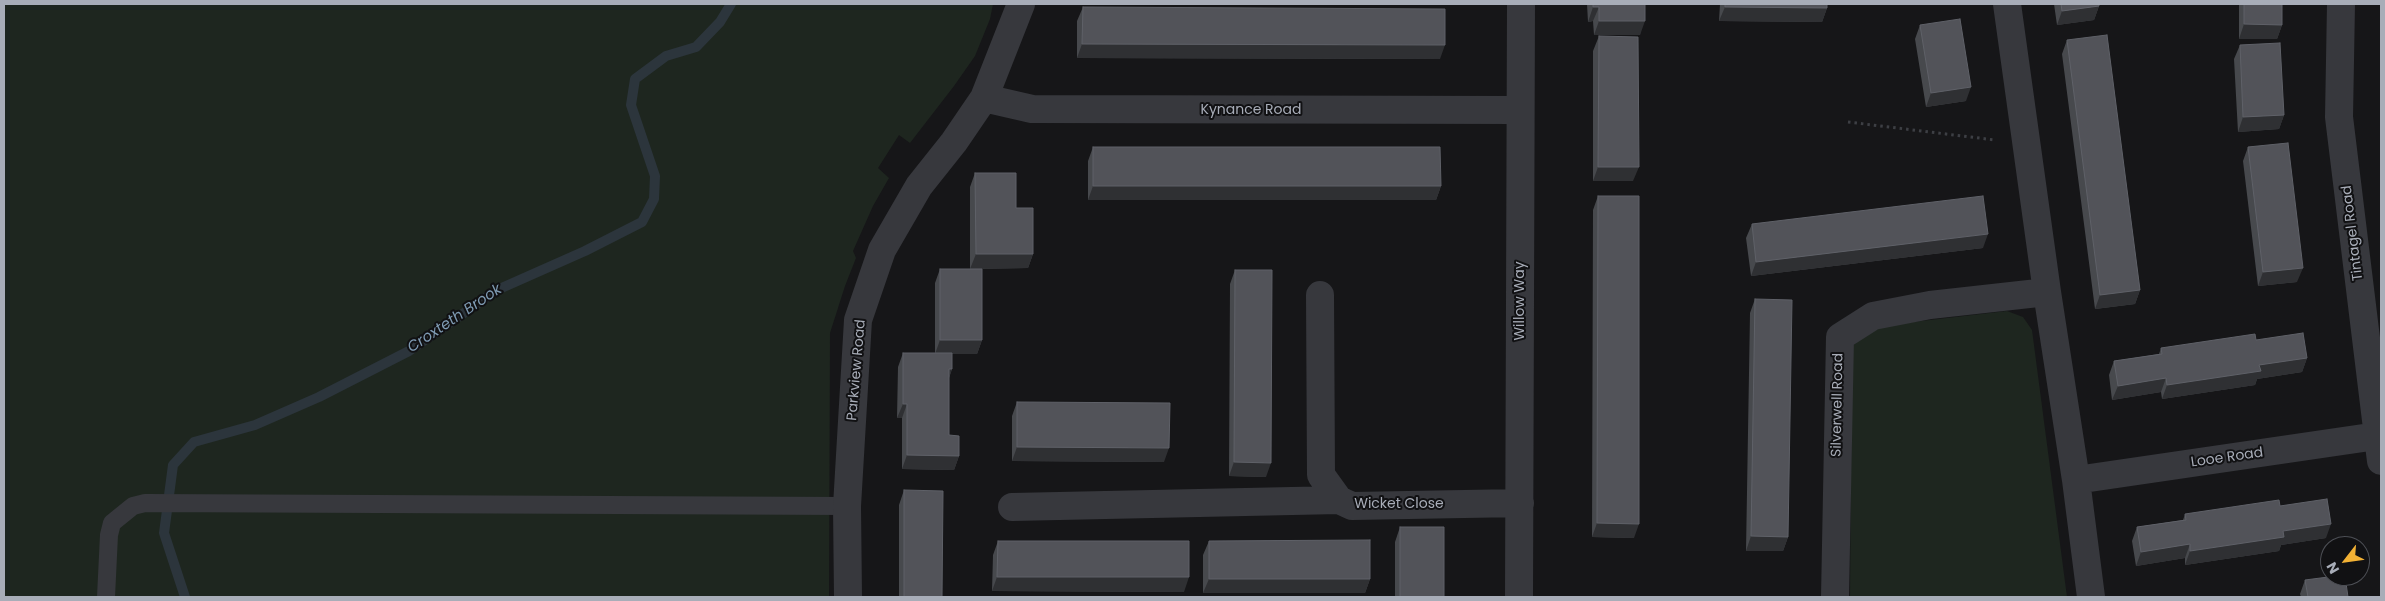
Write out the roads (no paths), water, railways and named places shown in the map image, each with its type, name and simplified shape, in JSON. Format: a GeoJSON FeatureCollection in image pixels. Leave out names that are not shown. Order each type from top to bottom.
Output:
{"type":"FeatureCollection","features":[{"type":"Feature","properties":{"kind":"street","name":"Parkview Road"},"geometry":{"type":"LineString","coordinates":[[848,597],[847,506],[858,320],[882,250],[919,186],[954,142],[984,98],[1021,4]]}},
{"type":"Feature","properties":{"kind":"street","name":"Willow Way"},"geometry":{"type":"LineString","coordinates":[[1519,597],[1519,110],[1521,4]]}},
{"type":"Feature","properties":{"kind":"street"},"geometry":{"type":"LineString","coordinates":[[2007,4],[2028,144],[2047,292],[2076,480],[2091,597]]}},
{"type":"Feature","properties":{"kind":"street","name":"Tintagel Road"},"geometry":{"type":"LineString","coordinates":[[2341,4],[2339,117],[2379,449]]}},
{"type":"Feature","properties":{"kind":"street","name":"Kynance Road"},"geometry":{"type":"LineString","coordinates":[[984,98],[1032,109],[1519,110]]}},
{"type":"Feature","properties":{"kind":"street","name":"Silverwell Road"},"geometry":{"type":"LineString","coordinates":[[1835,597],[1840,337],[1873,316],[1930,305],[2047,292]]}},
{"type":"Feature","properties":{"kind":"street","name":"Wicket Close"},"geometry":{"type":"LineString","coordinates":[[1320,295],[1321,475],[1339,500],[1352,506],[1520,503]]}},
{"type":"Feature","properties":{"kind":"street","name":"Looe Road"},"geometry":{"type":"LineString","coordinates":[[2076,480],[2379,449]]}},
{"type":"Feature","properties":{"kind":"street"},"geometry":{"type":"LineString","coordinates":[[1012,507],[1339,500]]}},
{"type":"Feature","properties":{"kind":"lane"},"geometry":{"type":"LineString","coordinates":[[106,597],[109,535],[112,523],[133,506],[146,503],[847,506]]}},
{"type":"Feature","properties":{"kind":"waterway","name":"Croxteth Brook"},"geometry":{"type":"LineString","coordinates":[[185,597],[164,533],[173,465],[194,442],[255,425],[319,397],[409,351],[497,290],[585,251],[642,222],[654,199],[655,176],[631,105],[635,79],[666,56],[696,47],[720,22],[731,4]]}}]}
